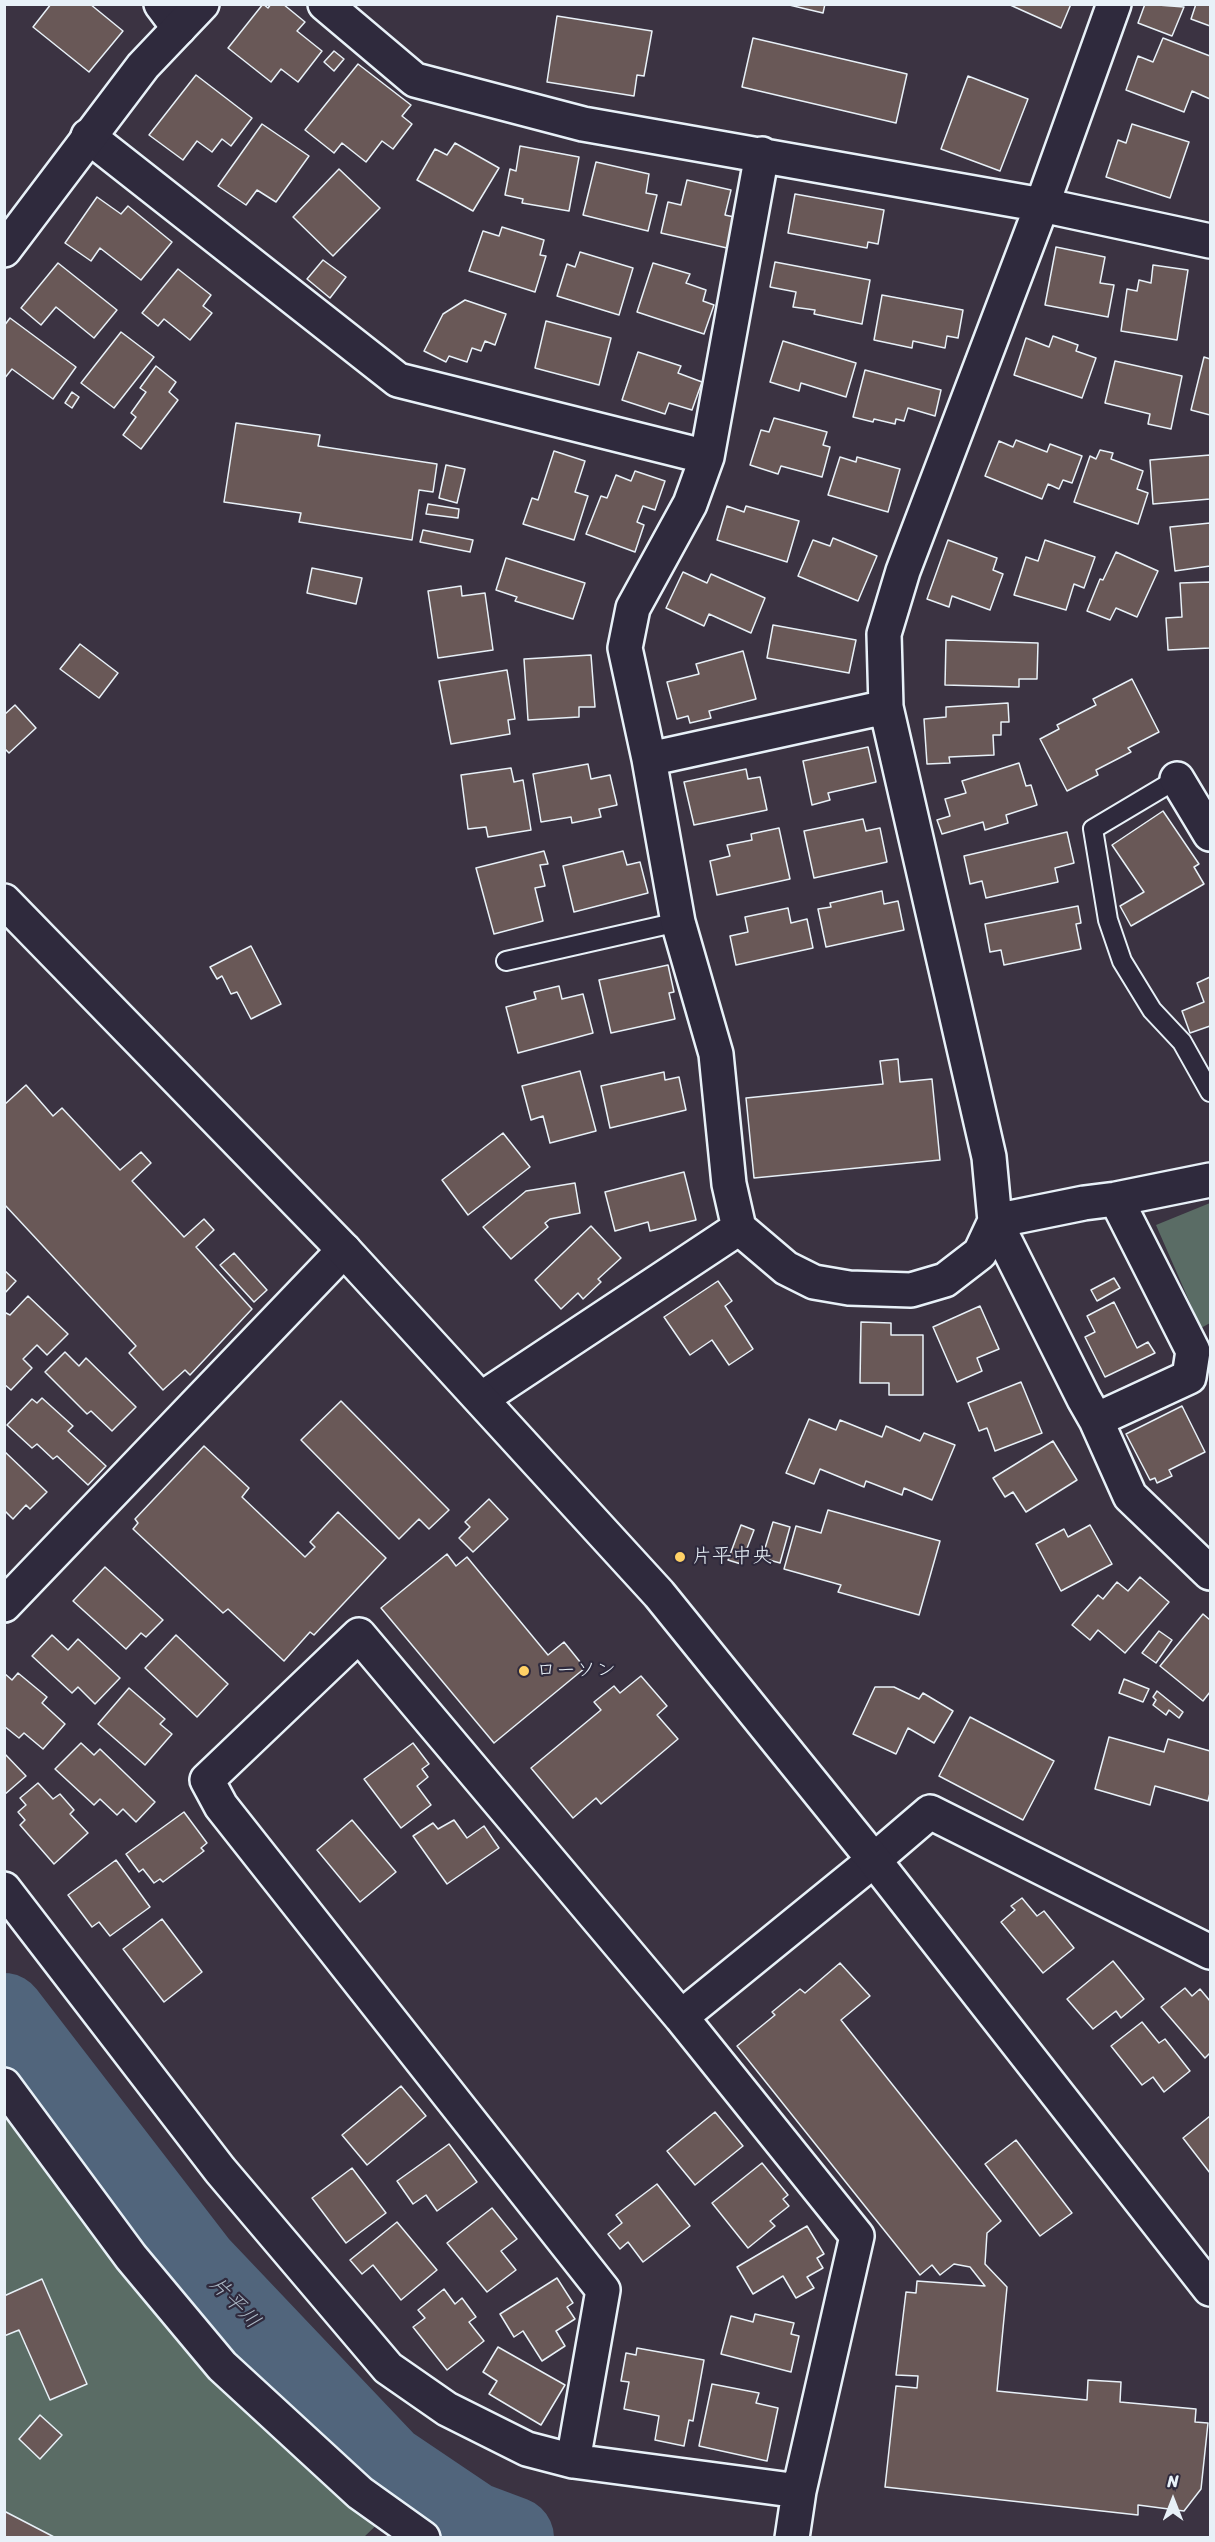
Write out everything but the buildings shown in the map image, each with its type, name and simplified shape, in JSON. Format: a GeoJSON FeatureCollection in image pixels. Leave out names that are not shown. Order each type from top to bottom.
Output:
{"type":"FeatureCollection","features":[{"type":"Feature","properties":{"kind":"street"},"geometry":{"type":"LineString","coordinates":[[4,250],[143,66],[170,16],[202,4]]}},
{"type":"Feature","properties":{"kind":"street"},"geometry":{"type":"LineString","coordinates":[[325,4],[415,80],[583,124],[1042,205],[1210,241]]}},
{"type":"Feature","properties":{"kind":"street"},"geometry":{"type":"LineString","coordinates":[[1114,4],[1042,205],[903,571],[884,634],[886,707],[989,1157],[995,1221],[1096,1420],[1130,1496],[1210,1573]]}},
{"type":"Feature","properties":{"kind":"street"},"geometry":{"type":"LineString","coordinates":[[88,136],[398,380],[707,457]]}},
{"type":"Feature","properties":{"kind":"street"},"geometry":{"type":"LineString","coordinates":[[762,154],[707,457],[690,504],[633,608],[625,648],[649,759],[678,922],[716,1054],[729,1184],[739,1228],[786,1268],[814,1282],[849,1288],[911,1290],[945,1280],[980,1253],[995,1221]]}},
{"type":"Feature","properties":{"kind":"street"},"geometry":{"type":"LineString","coordinates":[[649,759],[886,707]]}},
{"type":"Feature","properties":{"kind":"street"},"geometry":{"type":"LineString","coordinates":[[1177,779],[1210,834]]}},
{"type":"Feature","properties":{"kind":"street"},"geometry":{"type":"LineString","coordinates":[[4,901],[344,1250],[659,1594],[874,1860],[1210,2289]]}},
{"type":"Feature","properties":{"kind":"street"},"geometry":{"type":"LineString","coordinates":[[995,1221],[1210,1180]]}},
{"type":"Feature","properties":{"kind":"street"},"geometry":{"type":"LineString","coordinates":[[1096,1420],[1189,1377],[1193,1351],[1116,1199]]}},
{"type":"Feature","properties":{"kind":"street"},"geometry":{"type":"LineString","coordinates":[[482,1399],[739,1228]]}},
{"type":"Feature","properties":{"kind":"street"},"geometry":{"type":"LineString","coordinates":[[4,1605],[344,1250]]}},
{"type":"Feature","properties":{"kind":"street"},"geometry":{"type":"LineString","coordinates":[[573,2461],[603,2290],[221,1806],[207,1780],[359,1635],[681,2017],[857,2236],[800,2491],[792,2538]]}},
{"type":"Feature","properties":{"kind":"street"},"geometry":{"type":"LineString","coordinates":[[681,2017],[930,1812],[1210,1952]]}},
{"type":"Feature","properties":{"kind":"street"},"geometry":{"type":"LineString","coordinates":[[4,1889],[220,2170],[388,2368],[447,2409],[527,2449],[573,2461],[800,2491]]}},
{"type":"Feature","properties":{"kind":"street"},"geometry":{"type":"LineString","coordinates":[[4,2085],[131,2258],[222,2366],[360,2493],[423,2538]]}},
{"type":"Feature","properties":{"kind":"lane"},"geometry":{"type":"LineString","coordinates":[[1177,779],[1093,829],[1108,920],[1122,961],[1152,1010],[1182,1042],[1210,1092]]}},
{"type":"Feature","properties":{"kind":"lane"},"geometry":{"type":"LineString","coordinates":[[506,961],[678,922]]}},
{"type":"Feature","properties":{"kind":"green space"},"geometry":{"type":"Polygon","coordinates":[[[1210,1203],[1210,1323],[1201,1328],[1156,1225],[1210,1203]]]}},
{"type":"Feature","properties":{"kind":"green space"},"geometry":{"type":"Polygon","coordinates":[[[4,2098],[147,2288],[389,2513],[364,2537],[5,2537],[4,2098]]]}},
{"type":"Feature","properties":{"kind":"waterway","name":"片平川"},"geometry":{"type":"LineString","coordinates":[[4,2014],[198,2266],[387,2465],[473,2523],[513,2538]]}},
{"type":"Feature","properties":{"kind":"place","name":"片平中央"},"geometry":{"type":"Point","coordinates":[680,1557]}},
{"type":"Feature","properties":{"kind":"place","name":"ローソン"},"geometry":{"type":"Point","coordinates":[524,1671]}}]}
